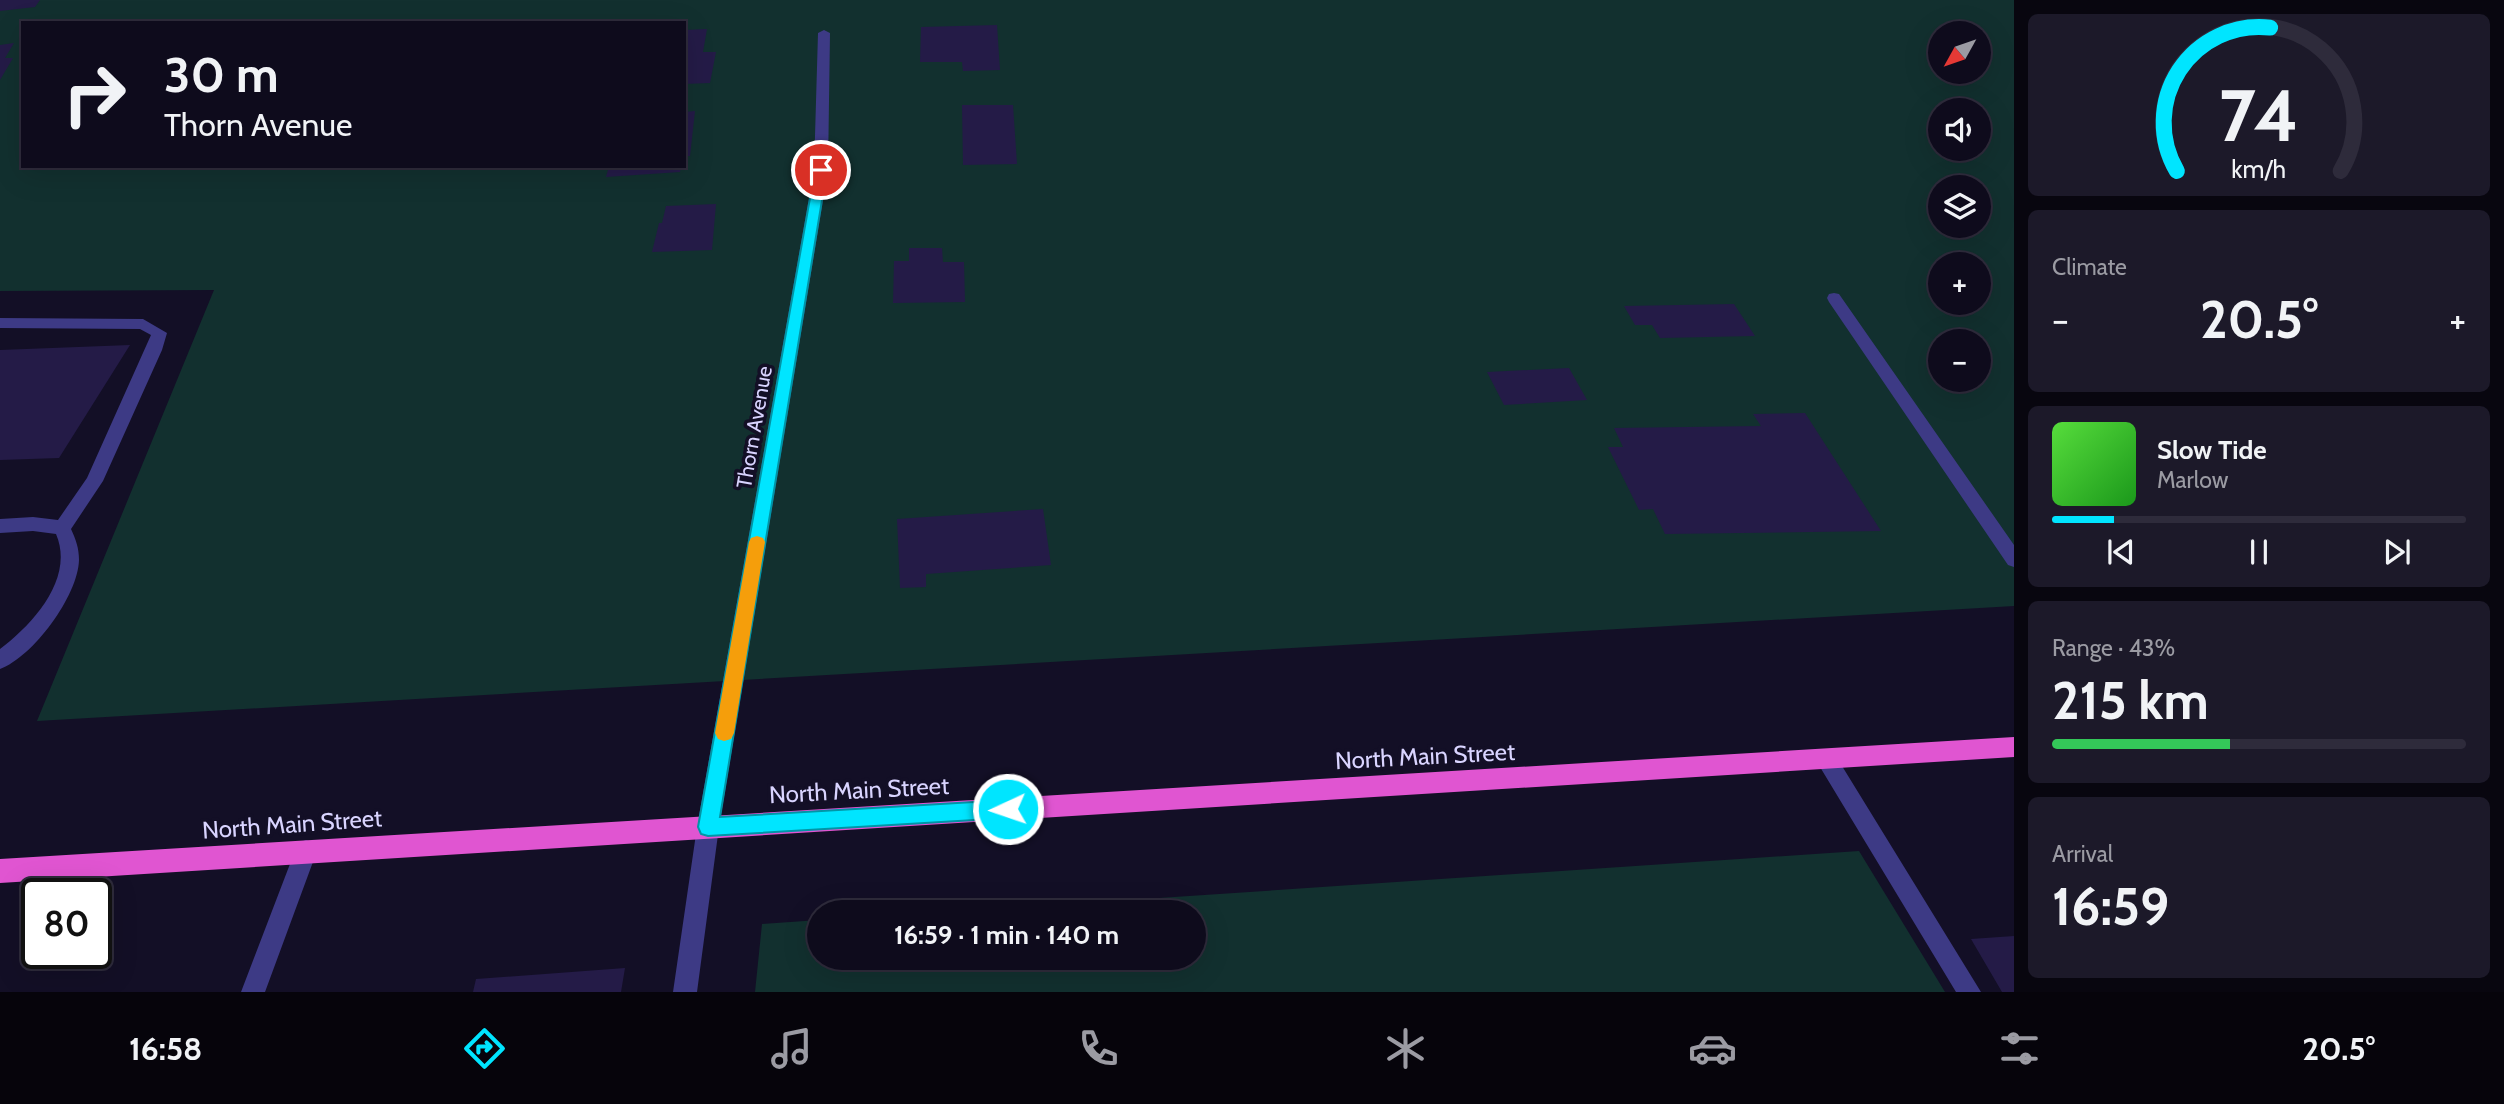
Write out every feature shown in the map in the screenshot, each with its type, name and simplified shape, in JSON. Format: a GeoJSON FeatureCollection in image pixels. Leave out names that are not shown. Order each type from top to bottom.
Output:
{"type":"FeatureCollection","features":[{"type":"Feature","properties":{"kind":"highway","name":"North Main Street"},"geometry":{"type":"LineString","coordinates":[[0,871],[306,850],[2014,747]]}},
{"type":"Feature","properties":{"kind":"street","name":"Thorn Avenue"},"geometry":{"type":"LineString","coordinates":[[685,992],[708,827],[821,170],[824,33]]}},
{"type":"Feature","properties":{"kind":"street"},"geometry":{"type":"LineString","coordinates":[[1834,298],[2014,561]]}},
{"type":"Feature","properties":{"kind":"street"},"geometry":{"type":"LineString","coordinates":[[0,323],[143,324],[159,333],[154,351],[94,481],[62,528]]}},
{"type":"Feature","properties":{"kind":"street"},"geometry":{"type":"LineString","coordinates":[[0,526],[33,524],[62,528],[70,539],[71,562],[66,584],[39,623],[0,660]]}},
{"type":"Feature","properties":{"kind":"street"},"geometry":{"type":"LineString","coordinates":[[1827,760],[1969,992]]}},
{"type":"Feature","properties":{"kind":"street"},"geometry":{"type":"LineString","coordinates":[[253,992],[306,850]]}},
{"type":"Feature","properties":{"kind":"green space"},"geometry":{"type":"Polygon","coordinates":[[[0,0],[2014,0],[2014,606],[37,721],[214,290],[0,291],[0,0]]]}},
{"type":"Feature","properties":{"kind":"green space"},"geometry":{"type":"Polygon","coordinates":[[[1859,851],[1945,992],[755,992],[762,924],[807,921],[807,970],[1206,970],[1206,900],[1129,900],[1859,851]]]}},
{"type":"Feature","properties":{"kind":"building"},"geometry":{"type":"Polygon","coordinates":[[[0,0],[40,0],[35,7],[0,11],[0,0]]]}},
{"type":"Feature","properties":{"kind":"building"},"geometry":{"type":"Polygon","coordinates":[[[997,25],[1000,70],[963,71],[962,62],[920,62],[921,27],[997,25]]]}},
{"type":"Feature","properties":{"kind":"building"},"geometry":{"type":"Polygon","coordinates":[[[707,29],[703,52],[716,52],[710,83],[686,84],[686,30],[707,29]]]}},
{"type":"Feature","properties":{"kind":"building"},"geometry":{"type":"Polygon","coordinates":[[[14,43],[5,58],[13,58],[0,80],[0,45],[14,43]]]}},
{"type":"Feature","properties":{"kind":"building"},"geometry":{"type":"Polygon","coordinates":[[[962,105],[1013,105],[1017,164],[963,165],[962,105]]]}},
{"type":"Feature","properties":{"kind":"building"},"geometry":{"type":"Polygon","coordinates":[[[695,111],[690,156],[686,156],[686,112],[695,111]]]}},
{"type":"Feature","properties":{"kind":"building"},"geometry":{"type":"Polygon","coordinates":[[[608,168],[681,168],[680,172],[606,177],[608,168]]]}},
{"type":"Feature","properties":{"kind":"building"},"geometry":{"type":"Polygon","coordinates":[[[716,204],[712,250],[652,252],[666,206],[716,204]]]}},
{"type":"Feature","properties":{"kind":"building"},"geometry":{"type":"Polygon","coordinates":[[[909,248],[942,248],[943,262],[964,262],[965,302],[893,303],[894,261],[909,261],[909,248]]]}},
{"type":"Feature","properties":{"kind":"building"},"geometry":{"type":"Polygon","coordinates":[[[1734,304],[1755,336],[1660,338],[1652,325],[1635,325],[1624,306],[1734,304]]]}},
{"type":"Feature","properties":{"kind":"building"},"geometry":{"type":"Polygon","coordinates":[[[130,345],[59,458],[0,460],[0,350],[130,345]]]}},
{"type":"Feature","properties":{"kind":"building"},"geometry":{"type":"Polygon","coordinates":[[[1569,368],[1587,400],[1504,405],[1487,372],[1569,368]]]}},
{"type":"Feature","properties":{"kind":"building"},"geometry":{"type":"Polygon","coordinates":[[[1805,413],[1881,531],[1665,534],[1653,509],[1639,510],[1608,447],[1623,447],[1614,428],[1761,426],[1753,414],[1805,413]]]}},
{"type":"Feature","properties":{"kind":"building"},"geometry":{"type":"Polygon","coordinates":[[[1043,509],[1051,565],[926,574],[926,587],[900,588],[897,519],[1043,509]]]}},
{"type":"Feature","properties":{"kind":"building"},"geometry":{"type":"Polygon","coordinates":[[[2014,936],[2014,992],[2002,992],[1971,939],[2014,936]]]}},
{"type":"Feature","properties":{"kind":"building"},"geometry":{"type":"Polygon","coordinates":[[[625,968],[621,992],[473,992],[476,979],[625,968]]]}},
{"type":"Feature","properties":{"kind":"slow traffic"},"geometry":{"type":"LineString","coordinates":[[724,733],[757,542]]}},
{"type":"Feature","properties":{"kind":"route"},"geometry":{"type":"LineString","coordinates":[[821,170],[708,827],[1008,809]]}}]}
